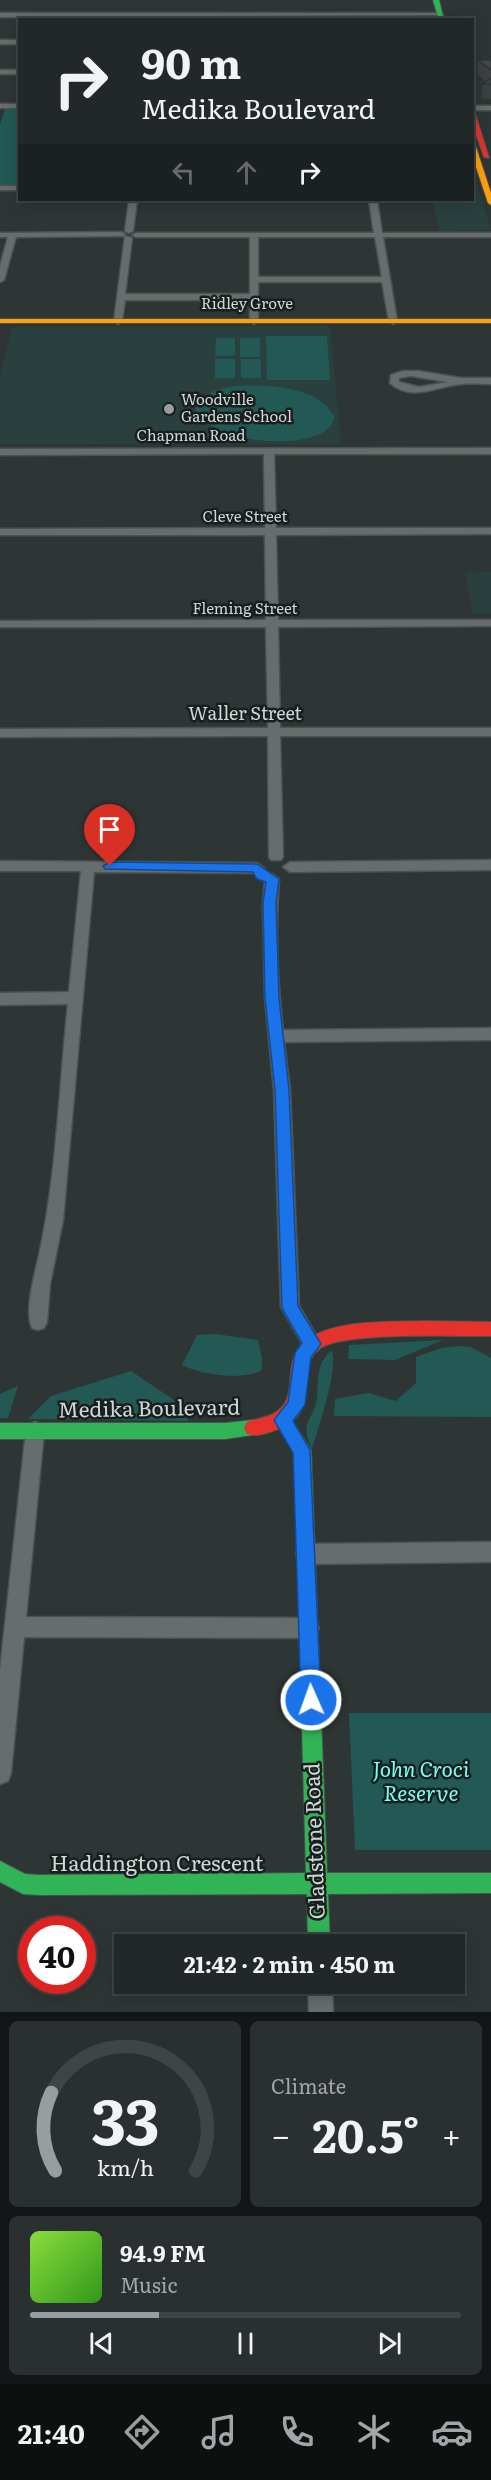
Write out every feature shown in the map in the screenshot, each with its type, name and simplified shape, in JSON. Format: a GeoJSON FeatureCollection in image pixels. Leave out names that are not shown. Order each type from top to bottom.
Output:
{"type":"FeatureCollection","features":[{"type":"Feature","properties":{"kind":"street"},"geometry":{"type":"LineString","coordinates":[[427,0],[437,17]]}},
{"type":"Feature","properties":{"kind":"street"},"geometry":{"type":"LineString","coordinates":[[435,0],[437,17]]}},
{"type":"Feature","properties":{"kind":"street"},"geometry":{"type":"LineString","coordinates":[[0,15],[437,17]]}},
{"type":"Feature","properties":{"kind":"street"},"geometry":{"type":"LineString","coordinates":[[0,42],[18,42]]}},
{"type":"Feature","properties":{"kind":"street"},"geometry":{"type":"LineString","coordinates":[[0,72],[18,72]]}},
{"type":"Feature","properties":{"kind":"street"},"geometry":{"type":"LineString","coordinates":[[0,106],[18,106]]}},
{"type":"Feature","properties":{"kind":"street"},"geometry":{"type":"LineString","coordinates":[[474,108],[491,108]]}},
{"type":"Feature","properties":{"kind":"street"},"geometry":{"type":"LineString","coordinates":[[474,124],[491,203]]}},
{"type":"Feature","properties":{"kind":"street"},"geometry":{"type":"LineString","coordinates":[[478,145],[491,170]]}},
{"type":"Feature","properties":{"kind":"street"},"geometry":{"type":"LineString","coordinates":[[0,188],[18,188]]}},
{"type":"Feature","properties":{"kind":"street"},"geometry":{"type":"LineString","coordinates":[[118,321],[133,201]]}},
{"type":"Feature","properties":{"kind":"street"},"geometry":{"type":"LineString","coordinates":[[373,201],[393,321]]}},
{"type":"Feature","properties":{"kind":"street"},"geometry":{"type":"LineString","coordinates":[[0,235],[491,235]]}},
{"type":"Feature","properties":{"kind":"street"},"geometry":{"type":"LineString","coordinates":[[0,280],[13,235]]}},
{"type":"Feature","properties":{"kind":"street"},"geometry":{"type":"LineString","coordinates":[[254,235],[254,321]]}},
{"type":"Feature","properties":{"kind":"street"},"geometry":{"type":"LineString","coordinates":[[254,280],[386,279]]}},
{"type":"Feature","properties":{"kind":"street"},"geometry":{"type":"LineString","coordinates":[[120,297],[254,297]]}},
{"type":"Feature","properties":{"kind":"street","name":"Ridley Grove"},"geometry":{"type":"LineString","coordinates":[[1,321],[491,321]]}},
{"type":"Feature","properties":{"kind":"street"},"geometry":{"type":"LineString","coordinates":[[461,381],[418,372],[402,373],[394,377],[395,383],[403,388],[415,390],[461,381],[491,381]]}},
{"type":"Feature","properties":{"kind":"street"},"geometry":{"type":"LineString","coordinates":[[269,451],[276,857]]}},
{"type":"Feature","properties":{"kind":"street","name":"Chapman Road"},"geometry":{"type":"LineString","coordinates":[[0,452],[491,451]]}},
{"type":"Feature","properties":{"kind":"street","name":"Cleve Street"},"geometry":{"type":"LineString","coordinates":[[0,532],[491,531]]}},
{"type":"Feature","properties":{"kind":"street","name":"Fleming Street"},"geometry":{"type":"LineString","coordinates":[[0,624],[491,623]]}},
{"type":"Feature","properties":{"kind":"street","name":"Waller Street"},"geometry":{"type":"LineString","coordinates":[[0,733],[491,732]]}},
{"type":"Feature","properties":{"kind":"street"},"geometry":{"type":"LineString","coordinates":[[257,868],[262,860],[276,857],[285,860],[290,867]]}},
{"type":"Feature","properties":{"kind":"street"},"geometry":{"type":"LineString","coordinates":[[290,867],[491,865]]}},
{"type":"Feature","properties":{"kind":"street"},"geometry":{"type":"LineString","coordinates":[[38,1322],[41,1284],[55,1220],[88,866]]}},
{"type":"Feature","properties":{"kind":"street"},"geometry":{"type":"LineString","coordinates":[[0,867],[257,868]]}},
{"type":"Feature","properties":{"kind":"street"},"geometry":{"type":"LineString","coordinates":[[257,868],[262,876],[272,879],[287,874],[290,867]]}},
{"type":"Feature","properties":{"kind":"street"},"geometry":{"type":"LineString","coordinates":[[272,879],[270,903],[272,998],[282,1090],[290,1308],[312,1344]]}},
{"type":"Feature","properties":{"kind":"street"},"geometry":{"type":"LineString","coordinates":[[0,999],[76,998]]}},
{"type":"Feature","properties":{"kind":"street"},"geometry":{"type":"LineString","coordinates":[[276,1036],[491,1034]]}},
{"type":"Feature","properties":{"kind":"street"},"geometry":{"type":"LineString","coordinates":[[282,1420],[296,1405],[303,1353],[312,1344],[352,1331],[491,1329]]}},
{"type":"Feature","properties":{"kind":"street","name":"Medika Boulevard"},"geometry":{"type":"LineString","coordinates":[[0,1431],[225,1431],[257,1427],[282,1420]]}},
{"type":"Feature","properties":{"kind":"street","name":"Gladstone Road"},"geometry":{"type":"LineString","coordinates":[[282,1420],[302,1450],[319,1934]]}},
{"type":"Feature","properties":{"kind":"street"},"geometry":{"type":"LineString","coordinates":[[0,1773],[35,1431]]}},
{"type":"Feature","properties":{"kind":"street"},"geometry":{"type":"LineString","coordinates":[[306,1554],[491,1552]]}},
{"type":"Feature","properties":{"kind":"street"},"geometry":{"type":"LineString","coordinates":[[15,1627],[309,1628]]}},
{"type":"Feature","properties":{"kind":"street","name":"Haddington Crescent"},"geometry":{"type":"LineString","coordinates":[[0,1871],[23,1884],[491,1883]]}},
{"type":"Feature","properties":{"kind":"street"},"geometry":{"type":"LineString","coordinates":[[320,1994],[321,2012]]}},
{"type":"Feature","properties":{"kind":"shaded area"},"geometry":{"type":"Polygon","coordinates":[[[474,174],[491,230],[440,231],[432,201],[474,201],[474,174]]]}},
{"type":"Feature","properties":{"kind":"shaded area","name":"Woodville Gardens School"},"geometry":{"type":"Polygon","coordinates":[[[330,326],[341,444],[0,444],[0,374],[12,327],[330,326]]]}},
{"type":"Feature","properties":{"kind":"shaded area"},"geometry":{"type":"Polygon","coordinates":[[[491,572],[491,613],[473,613],[465,573],[491,572]]]}},
{"type":"Feature","properties":{"kind":"green space"},"geometry":{"type":"Polygon","coordinates":[[[5,109],[18,109],[18,185],[0,185],[0,125],[5,109]]]}},
{"type":"Feature","properties":{"kind":"green space"},"geometry":{"type":"Polygon","coordinates":[[[266,336],[327,336],[330,380],[267,380],[266,336]]]}},
{"type":"Feature","properties":{"kind":"green space"},"geometry":{"type":"Polygon","coordinates":[[[216,338],[235,338],[235,356],[215,356],[216,338]]]}},
{"type":"Feature","properties":{"kind":"green space"},"geometry":{"type":"Polygon","coordinates":[[[240,338],[260,338],[260,357],[240,357],[240,338]]]}},
{"type":"Feature","properties":{"kind":"green space"},"geometry":{"type":"Polygon","coordinates":[[[215,359],[235,359],[235,378],[215,378],[215,359]]]}},
{"type":"Feature","properties":{"kind":"green space"},"geometry":{"type":"Polygon","coordinates":[[[241,359],[261,359],[261,378],[241,378],[241,359]]]}},
{"type":"Feature","properties":{"kind":"green space"},"geometry":{"type":"Polygon","coordinates":[[[251,385],[299,391],[322,402],[334,416],[329,428],[315,436],[295,440],[272,441],[247,438],[225,432],[206,423],[195,410],[208,394],[218,390],[251,385]]]}},
{"type":"Feature","properties":{"kind":"green space"},"geometry":{"type":"Polygon","coordinates":[[[215,1334],[258,1340],[262,1370],[234,1376],[200,1372],[182,1365],[197,1335],[215,1334]]]}},
{"type":"Feature","properties":{"kind":"green space"},"geometry":{"type":"Polygon","coordinates":[[[443,1340],[395,1360],[348,1359],[349,1345],[443,1340]]]}},
{"type":"Feature","properties":{"kind":"green space"},"geometry":{"type":"Polygon","coordinates":[[[471,1347],[491,1358],[491,1417],[334,1416],[335,1399],[368,1393],[396,1401],[416,1383],[416,1357],[441,1348],[471,1347]]]}},
{"type":"Feature","properties":{"kind":"green space"},"geometry":{"type":"Polygon","coordinates":[[[332,1350],[330,1385],[312,1449],[306,1432],[308,1422],[317,1398],[320,1367],[332,1350]]]}},
{"type":"Feature","properties":{"kind":"green space"},"geometry":{"type":"Polygon","coordinates":[[[131,1371],[174,1400],[189,1421],[28,1419],[51,1396],[131,1371]]]}},
{"type":"Feature","properties":{"kind":"green space"},"geometry":{"type":"Polygon","coordinates":[[[18,1386],[8,1418],[0,1418],[0,1394],[18,1386]]]}},
{"type":"Feature","properties":{"kind":"green space","name":"John Croci Reserve"},"geometry":{"type":"Polygon","coordinates":[[[349,1713],[491,1713],[491,1850],[355,1850],[349,1713]]]}},
{"type":"Feature","properties":{"kind":"building"},"geometry":{"type":"Polygon","coordinates":[[[478,60],[491,60],[491,70],[478,60]]]}},
{"type":"Feature","properties":{"kind":"building"},"geometry":{"type":"Polygon","coordinates":[[[491,78],[491,84],[483,84],[491,78]]]}},
{"type":"Feature","properties":{"kind":"traffic: fast"},"geometry":{"type":"LineString","coordinates":[[436,0],[441,18]]}},
{"type":"Feature","properties":{"kind":"traffic: fast"},"geometry":{"type":"LineString","coordinates":[[282,1420],[302,1450],[304,1473],[319,1934]]}},
{"type":"Feature","properties":{"kind":"traffic: fast"},"geometry":{"type":"LineString","coordinates":[[0,1431],[225,1431],[253,1428]]}},
{"type":"Feature","properties":{"kind":"traffic: fast"},"geometry":{"type":"LineString","coordinates":[[0,1871],[23,1884],[39,1885],[491,1883]]}},
{"type":"Feature","properties":{"kind":"traffic: slow"},"geometry":{"type":"LineString","coordinates":[[474,150],[491,203]]}},
{"type":"Feature","properties":{"kind":"traffic: slow"},"geometry":{"type":"LineString","coordinates":[[3,321],[491,321]]}},
{"type":"Feature","properties":{"kind":"traffic: jam"},"geometry":{"type":"LineString","coordinates":[[474,119],[487,157]]}},
{"type":"Feature","properties":{"kind":"traffic: jam"},"geometry":{"type":"LineString","coordinates":[[253,1428],[275,1422],[289,1414],[296,1403],[300,1366],[304,1354],[313,1344],[327,1337],[371,1330],[491,1329]]}},
{"type":"Feature","properties":{"kind":"place","name":"Woodville Gardens School"},"geometry":{"type":"Point","coordinates":[169,409]}},
{"type":"Feature","properties":{"kind":"route"},"geometry":{"type":"LineString","coordinates":[[110,866],[257,868],[262,876],[272,879],[270,903],[272,998],[282,1090],[290,1308],[312,1344],[303,1353],[296,1405],[282,1420],[302,1450],[311,1700]]}}]}
